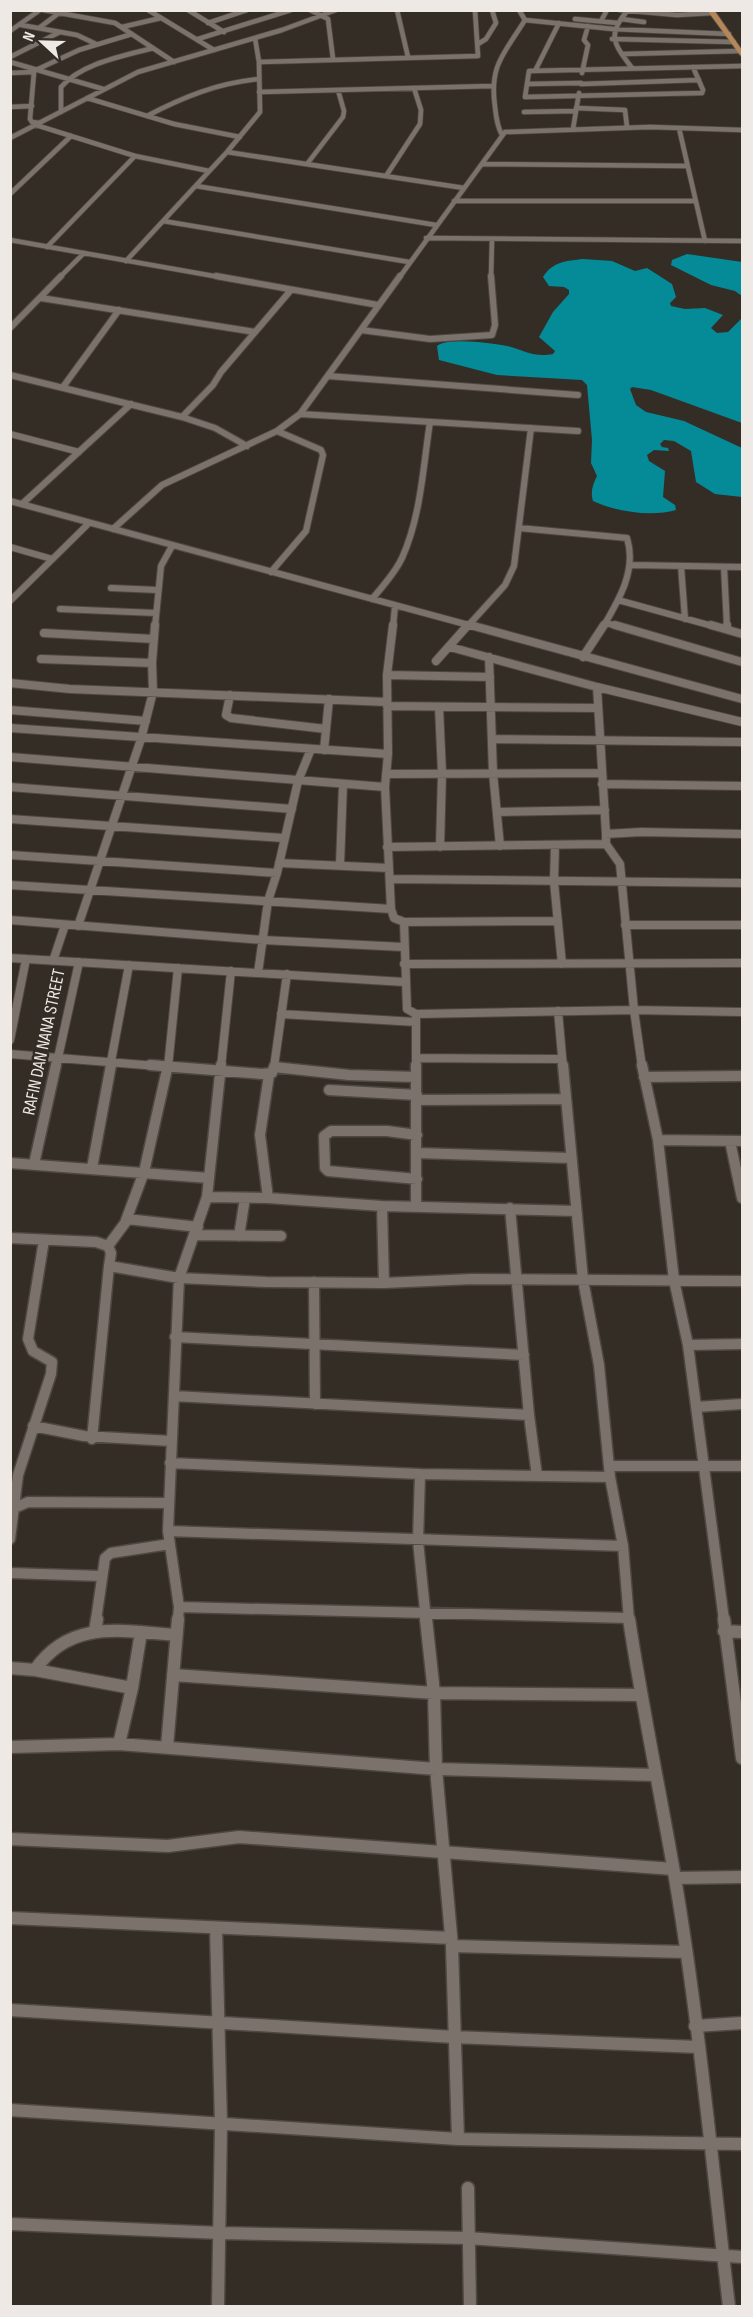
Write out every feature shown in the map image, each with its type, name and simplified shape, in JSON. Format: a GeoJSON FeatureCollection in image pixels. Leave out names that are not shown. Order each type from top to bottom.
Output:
{"type":"FeatureCollection","features":[{"type":"Feature","properties":{"kind":"main road"},"geometry":{"type":"LineString","coordinates":[[714,11],[741,52]]}},
{"type":"Feature","properties":{"kind":"main road"},"geometry":{"type":"LineString","coordinates":[[714,11],[742,40]]}},
{"type":"Feature","properties":{"kind":"street"},"geometry":{"type":"LineString","coordinates":[[10,31],[41,10],[109,21],[122,27],[174,62]]}},
{"type":"Feature","properties":{"kind":"street"},"geometry":{"type":"LineString","coordinates":[[148,10],[214,50]]}},
{"type":"Feature","properties":{"kind":"street"},"geometry":{"type":"LineString","coordinates":[[188,10],[224,32]]}},
{"type":"Feature","properties":{"kind":"street"},"geometry":{"type":"LineString","coordinates":[[224,10],[232,15]]}},
{"type":"Feature","properties":{"kind":"street"},"geometry":{"type":"LineString","coordinates":[[208,23],[247,10]]}},
{"type":"Feature","properties":{"kind":"street"},"geometry":{"type":"LineString","coordinates":[[198,39],[243,27],[291,10]]}},
{"type":"Feature","properties":{"kind":"street"},"geometry":{"type":"LineString","coordinates":[[310,10],[328,19],[333,59]]}},
{"type":"Feature","properties":{"kind":"street"},"geometry":{"type":"LineString","coordinates":[[10,138],[138,72],[255,38],[336,10]]}},
{"type":"Feature","properties":{"kind":"street"},"geometry":{"type":"LineString","coordinates":[[397,10],[408,57]]}},
{"type":"Feature","properties":{"kind":"street"},"geometry":{"type":"LineString","coordinates":[[259,62],[478,56],[475,10]]}},
{"type":"Feature","properties":{"kind":"street"},"geometry":{"type":"LineString","coordinates":[[478,44],[486,39],[496,22],[492,10]]}},
{"type":"Feature","properties":{"kind":"street"},"geometry":{"type":"LineString","coordinates":[[519,10],[525,20]]}},
{"type":"Feature","properties":{"kind":"street"},"geometry":{"type":"LineString","coordinates":[[569,24],[582,10]]}},
{"type":"Feature","properties":{"kind":"street"},"geometry":{"type":"LineString","coordinates":[[601,21],[607,10]]}},
{"type":"Feature","properties":{"kind":"street"},"geometry":{"type":"LineString","coordinates":[[620,10],[677,15],[714,11]]}},
{"type":"Feature","properties":{"kind":"street"},"geometry":{"type":"LineString","coordinates":[[628,11],[613,29],[612,39],[633,68]]}},
{"type":"Feature","properties":{"kind":"street"},"geometry":{"type":"LineString","coordinates":[[39,28],[59,13]]}},
{"type":"Feature","properties":{"kind":"street"},"geometry":{"type":"LineString","coordinates":[[225,17],[243,27]]}},
{"type":"Feature","properties":{"kind":"street"},"geometry":{"type":"LineString","coordinates":[[122,27],[161,18]]}},
{"type":"Feature","properties":{"kind":"street"},"geometry":{"type":"LineString","coordinates":[[575,19],[644,22]]}},
{"type":"Feature","properties":{"kind":"street"},"geometry":{"type":"LineString","coordinates":[[525,20],[613,29],[729,34]]}},
{"type":"Feature","properties":{"kind":"street"},"geometry":{"type":"LineString","coordinates":[[502,135],[498,128],[492,86],[494,71],[525,20]]}},
{"type":"Feature","properties":{"kind":"street"},"geometry":{"type":"LineString","coordinates":[[535,71],[559,24]]}},
{"type":"Feature","properties":{"kind":"street"},"geometry":{"type":"LineString","coordinates":[[21,25],[81,36],[96,44]]}},
{"type":"Feature","properties":{"kind":"street"},"geometry":{"type":"LineString","coordinates":[[573,129],[588,45],[584,40],[588,26]]}},
{"type":"Feature","properties":{"kind":"street"},"geometry":{"type":"LineString","coordinates":[[11,61],[60,32]]}},
{"type":"Feature","properties":{"kind":"street"},"geometry":{"type":"LineString","coordinates":[[11,61],[35,71],[96,44],[132,34]]}},
{"type":"Feature","properties":{"kind":"street"},"geometry":{"type":"LineString","coordinates":[[126,261],[227,152],[260,112],[259,62],[255,38]]}},
{"type":"Feature","properties":{"kind":"street"},"geometry":{"type":"LineString","coordinates":[[612,39],[734,42]]}},
{"type":"Feature","properties":{"kind":"street"},"geometry":{"type":"LineString","coordinates":[[61,112],[61,87],[68,79],[107,61],[153,48]]}},
{"type":"Feature","properties":{"kind":"street"},"geometry":{"type":"LineString","coordinates":[[622,54],[741,52]]}},
{"type":"Feature","properties":{"kind":"street"},"geometry":{"type":"LineString","coordinates":[[693,67],[703,90],[701,94],[526,98],[529,71],[633,68],[742,66]]}},
{"type":"Feature","properties":{"kind":"street"},"geometry":{"type":"LineString","coordinates":[[35,71],[31,121],[135,156],[209,171]]}},
{"type":"Feature","properties":{"kind":"street"},"geometry":{"type":"LineString","coordinates":[[10,73],[45,72],[103,89]]}},
{"type":"Feature","properties":{"kind":"street"},"geometry":{"type":"LineString","coordinates":[[147,116],[188,94],[234,82],[259,79]]}},
{"type":"Feature","properties":{"kind":"street"},"geometry":{"type":"LineString","coordinates":[[527,84],[699,80]]}},
{"type":"Feature","properties":{"kind":"street"},"geometry":{"type":"LineString","coordinates":[[259,92],[492,86]]}},
{"type":"Feature","properties":{"kind":"street"},"geometry":{"type":"LineString","coordinates":[[386,176],[420,124],[421,110],[414,88]]}},
{"type":"Feature","properties":{"kind":"street"},"geometry":{"type":"LineString","coordinates":[[307,164],[343,117],[344,111],[338,90]]}},
{"type":"Feature","properties":{"kind":"street"},"geometry":{"type":"LineString","coordinates":[[87,98],[192,128],[240,137]]}},
{"type":"Feature","properties":{"kind":"street"},"geometry":{"type":"LineString","coordinates":[[10,107],[32,106]]}},
{"type":"Feature","properties":{"kind":"street"},"geometry":{"type":"LineString","coordinates":[[604,109],[604,128]]}},
{"type":"Feature","properties":{"kind":"street"},"geometry":{"type":"LineString","coordinates":[[524,112],[625,110],[627,128]]}},
{"type":"Feature","properties":{"kind":"street"},"geometry":{"type":"LineString","coordinates":[[113,530],[162,485],[277,431],[300,414],[502,135],[507,132],[604,128],[742,130]]}},
{"type":"Feature","properties":{"kind":"street"},"geometry":{"type":"LineString","coordinates":[[679,128],[705,241]]}},
{"type":"Feature","properties":{"kind":"street"},"geometry":{"type":"LineString","coordinates":[[10,194],[71,136]]}},
{"type":"Feature","properties":{"kind":"street"},"geometry":{"type":"LineString","coordinates":[[227,152],[464,188]]}},
{"type":"Feature","properties":{"kind":"street"},"geometry":{"type":"LineString","coordinates":[[47,247],[135,156]]}},
{"type":"Feature","properties":{"kind":"street"},"geometry":{"type":"LineString","coordinates":[[482,164],[686,166]]}},
{"type":"Feature","properties":{"kind":"street"},"geometry":{"type":"LineString","coordinates":[[196,186],[436,225]]}},
{"type":"Feature","properties":{"kind":"street"},"geometry":{"type":"LineString","coordinates":[[454,201],[694,201]]}},
{"type":"Feature","properties":{"kind":"street"},"geometry":{"type":"LineString","coordinates":[[163,222],[409,262]]}},
{"type":"Feature","properties":{"kind":"street"},"geometry":{"type":"LineString","coordinates":[[426,238],[742,241]]}},
{"type":"Feature","properties":{"kind":"street"},"geometry":{"type":"LineString","coordinates":[[361,330],[430,339],[495,333],[490,263],[492,239]]}},
{"type":"Feature","properties":{"kind":"street"},"geometry":{"type":"LineString","coordinates":[[10,240],[378,305]]}},
{"type":"Feature","properties":{"kind":"street"},"geometry":{"type":"LineString","coordinates":[[10,328],[84,253]]}},
{"type":"Feature","properties":{"kind":"street"},"geometry":{"type":"LineString","coordinates":[[182,417],[213,385],[221,372],[291,290]]}},
{"type":"Feature","properties":{"kind":"street"},"geometry":{"type":"LineString","coordinates":[[42,298],[255,332]]}},
{"type":"Feature","properties":{"kind":"street"},"geometry":{"type":"LineString","coordinates":[[63,387],[119,310]]}},
{"type":"Feature","properties":{"kind":"street"},"geometry":{"type":"LineString","coordinates":[[10,375],[182,417],[215,428],[247,446]]}},
{"type":"Feature","properties":{"kind":"street"},"geometry":{"type":"LineString","coordinates":[[328,376],[578,394]]}},
{"type":"Feature","properties":{"kind":"street"},"geometry":{"type":"LineString","coordinates":[[22,504],[131,404]]}},
{"type":"Feature","properties":{"kind":"street"},"geometry":{"type":"LineString","coordinates":[[300,414],[578,431]]}},
{"type":"Feature","properties":{"kind":"street"},"geometry":{"type":"LineString","coordinates":[[372,599],[390,578],[401,560],[412,530],[430,422]]}},
{"type":"Feature","properties":{"kind":"street"},"geometry":{"type":"LineString","coordinates":[[436,661],[505,585],[514,566],[531,428]]}},
{"type":"Feature","properties":{"kind":"street"},"geometry":{"type":"LineString","coordinates":[[271,572],[306,531],[323,455],[321,450],[277,431]]}},
{"type":"Feature","properties":{"kind":"street"},"geometry":{"type":"LineString","coordinates":[[10,434],[78,452]]}},
{"type":"Feature","properties":{"kind":"street"},"geometry":{"type":"LineString","coordinates":[[10,501],[742,699]]}},
{"type":"Feature","properties":{"kind":"street"},"geometry":{"type":"LineString","coordinates":[[10,600],[90,523]]}},
{"type":"Feature","properties":{"kind":"street"},"geometry":{"type":"LineString","coordinates":[[519,528],[627,538],[631,565],[618,600],[606,623],[583,657]]}},
{"type":"Feature","properties":{"kind":"street"},"geometry":{"type":"LineString","coordinates":[[78,926],[146,721],[153,692],[152,663],[161,567],[172,546]]}},
{"type":"Feature","properties":{"kind":"street"},"geometry":{"type":"LineString","coordinates":[[10,547],[52,559]]}},
{"type":"Feature","properties":{"kind":"street"},"geometry":{"type":"LineString","coordinates":[[631,565],[742,567]]}},
{"type":"Feature","properties":{"kind":"street"},"geometry":{"type":"LineString","coordinates":[[681,566],[685,619]]}},
{"type":"Feature","properties":{"kind":"street"},"geometry":{"type":"LineString","coordinates":[[724,567],[727,629]]}},
{"type":"Feature","properties":{"kind":"street"},"geometry":{"type":"LineString","coordinates":[[111,588],[158,590]]}},
{"type":"Feature","properties":{"kind":"street"},"geometry":{"type":"LineString","coordinates":[[10,589],[19,592]]}},
{"type":"Feature","properties":{"kind":"street"},"geometry":{"type":"LineString","coordinates":[[618,600],[742,634]]}},
{"type":"Feature","properties":{"kind":"street"},"geometry":{"type":"LineString","coordinates":[[395,606],[387,675],[388,754],[385,787],[391,909],[394,918],[404,922],[558,921]]}},
{"type":"Feature","properties":{"kind":"street"},"geometry":{"type":"LineString","coordinates":[[60,609],[156,613]]}},
{"type":"Feature","properties":{"kind":"street"},"geometry":{"type":"LineString","coordinates":[[606,623],[742,662]]}},
{"type":"Feature","properties":{"kind":"street"},"geometry":{"type":"LineString","coordinates":[[44,633],[154,639]]}},
{"type":"Feature","properties":{"kind":"street"},"geometry":{"type":"LineString","coordinates":[[450,646],[597,687],[742,722]]}},
{"type":"Feature","properties":{"kind":"street"},"geometry":{"type":"LineString","coordinates":[[489,657],[493,773],[500,846]]}},
{"type":"Feature","properties":{"kind":"street"},"geometry":{"type":"LineString","coordinates":[[41,659],[152,663]]}},
{"type":"Feature","properties":{"kind":"street"},"geometry":{"type":"LineString","coordinates":[[387,675],[490,677]]}},
{"type":"Feature","properties":{"kind":"street"},"geometry":{"type":"LineString","coordinates":[[10,683],[70,689],[329,699],[439,707],[598,708]]}},
{"type":"Feature","properties":{"kind":"street"},"geometry":{"type":"LineString","coordinates":[[597,687],[606,844],[620,864],[634,1010],[644,1077],[658,1140],[674,1280],[688,1345],[724,1631],[742,1736],[742,1758]]}},
{"type":"Feature","properties":{"kind":"street"},"geometry":{"type":"LineString","coordinates":[[230,695],[226,715],[231,718],[326,729]]}},
{"type":"Feature","properties":{"kind":"street"},"geometry":{"type":"LineString","coordinates":[[324,750],[329,699]]}},
{"type":"Feature","properties":{"kind":"street"},"geometry":{"type":"LineString","coordinates":[[439,707],[442,773],[440,847]]}},
{"type":"Feature","properties":{"kind":"street"},"geometry":{"type":"LineString","coordinates":[[10,710],[146,721]]}},
{"type":"Feature","properties":{"kind":"street"},"geometry":{"type":"LineString","coordinates":[[10,728],[141,739],[388,754]]}},
{"type":"Feature","properties":{"kind":"street"},"geometry":{"type":"LineString","coordinates":[[492,740],[742,742]]}},
{"type":"Feature","properties":{"kind":"street"},"geometry":{"type":"LineString","coordinates":[[258,973],[268,901],[277,873],[283,838],[298,781],[311,749]]}},
{"type":"Feature","properties":{"kind":"street"},"geometry":{"type":"LineString","coordinates":[[10,757],[385,787]]}},
{"type":"Feature","properties":{"kind":"street"},"geometry":{"type":"LineString","coordinates":[[386,774],[602,773]]}},
{"type":"Feature","properties":{"kind":"street"},"geometry":{"type":"LineString","coordinates":[[340,865],[344,784]]}},
{"type":"Feature","properties":{"kind":"street"},"geometry":{"type":"LineString","coordinates":[[603,784],[742,786]]}},
{"type":"Feature","properties":{"kind":"street"},"geometry":{"type":"LineString","coordinates":[[10,787],[292,809]]}},
{"type":"Feature","properties":{"kind":"street"},"geometry":{"type":"LineString","coordinates":[[496,812],[604,810]]}},
{"type":"Feature","properties":{"kind":"street"},"geometry":{"type":"LineString","coordinates":[[10,819],[283,838]]}},
{"type":"Feature","properties":{"kind":"street"},"geometry":{"type":"LineString","coordinates":[[606,834],[640,832],[742,834]]}},
{"type":"Feature","properties":{"kind":"street"},"geometry":{"type":"LineString","coordinates":[[387,848],[606,844]]}},
{"type":"Feature","properties":{"kind":"street"},"geometry":{"type":"LineString","coordinates":[[555,845],[554,882],[562,964]]}},
{"type":"Feature","properties":{"kind":"street"},"geometry":{"type":"LineString","coordinates":[[10,855],[277,873]]}},
{"type":"Feature","properties":{"kind":"street"},"geometry":{"type":"LineString","coordinates":[[279,863],[389,868]]}},
{"type":"Feature","properties":{"kind":"street"},"geometry":{"type":"LineString","coordinates":[[391,879],[742,883]]}},
{"type":"Feature","properties":{"kind":"street"},"geometry":{"type":"LineString","coordinates":[[10,885],[391,909]]}},
{"type":"Feature","properties":{"kind":"street"},"geometry":{"type":"LineString","coordinates":[[10,920],[263,940],[404,947]]}},
{"type":"Feature","properties":{"kind":"street"},"geometry":{"type":"LineString","coordinates":[[404,922],[407,1009],[416,1018],[416,1205]]}},
{"type":"Feature","properties":{"kind":"street"},"geometry":{"type":"LineString","coordinates":[[54,961],[65,925]]}},
{"type":"Feature","properties":{"kind":"street"},"geometry":{"type":"LineString","coordinates":[[625,925],[742,925]]}},
{"type":"Feature","properties":{"kind":"street"},"geometry":{"type":"LineString","coordinates":[[10,958],[405,982]]}},
{"type":"Feature","properties":{"kind":"street"},"geometry":{"type":"LineString","coordinates":[[10,1040],[26,959]]}},
{"type":"Feature","properties":{"kind":"street"},"geometry":{"type":"LineString","coordinates":[[404,964],[562,964],[628,961],[742,963]]}},
{"type":"Feature","properties":{"kind":"street","name":"RAFIN DAN NANA STREET"},"geometry":{"type":"LineString","coordinates":[[34,1164],[79,962]]}},
{"type":"Feature","properties":{"kind":"street"},"geometry":{"type":"LineString","coordinates":[[92,1168],[129,965]]}},
{"type":"Feature","properties":{"kind":"street"},"geometry":{"type":"LineString","coordinates":[[108,1246],[127,1219],[144,1172],[168,1066],[178,969]]}},
{"type":"Feature","properties":{"kind":"street"},"geometry":{"type":"LineString","coordinates":[[166,1747],[179,1607],[168,1531],[168,1503],[179,1278],[207,1197],[231,971]]}},
{"type":"Feature","properties":{"kind":"street"},"geometry":{"type":"LineString","coordinates":[[268,1198],[262,1166],[260,1135],[287,974]]}},
{"type":"Feature","properties":{"kind":"street"},"geometry":{"type":"LineString","coordinates":[[558,1011],[583,1280],[599,1365],[610,1471],[623,1546],[629,1618],[640,1695],[674,1873],[686,1952],[729,2307]]}},
{"type":"Feature","properties":{"kind":"street"},"geometry":{"type":"LineString","coordinates":[[281,1014],[416,1018],[558,1011],[742,1012]]}},
{"type":"Feature","properties":{"kind":"street"},"geometry":{"type":"LineString","coordinates":[[10,1054],[219,1070],[416,1077]]}},
{"type":"Feature","properties":{"kind":"street"},"geometry":{"type":"LineString","coordinates":[[416,1058],[561,1059]]}},
{"type":"Feature","properties":{"kind":"street"},"geometry":{"type":"LineString","coordinates":[[644,1077],[742,1076]]}},
{"type":"Feature","properties":{"kind":"street"},"geometry":{"type":"LineString","coordinates":[[328,1090],[417,1097],[566,1099]]}},
{"type":"Feature","properties":{"kind":"street"},"geometry":{"type":"LineString","coordinates":[[417,1134],[387,1131],[331,1131],[324,1136],[327,1171],[417,1179]]}},
{"type":"Feature","properties":{"kind":"street"},"geometry":{"type":"LineString","coordinates":[[658,1140],[742,1141]]}},
{"type":"Feature","properties":{"kind":"street"},"geometry":{"type":"LineString","coordinates":[[730,1141],[742,1198]]}},
{"type":"Feature","properties":{"kind":"street"},"geometry":{"type":"LineString","coordinates":[[417,1153],[570,1158]]}},
{"type":"Feature","properties":{"kind":"street"},"geometry":{"type":"LineString","coordinates":[[10,1163],[209,1178]]}},
{"type":"Feature","properties":{"kind":"street"},"geometry":{"type":"LineString","coordinates":[[207,1197],[268,1198],[382,1206],[416,1205],[576,1211]]}},
{"type":"Feature","properties":{"kind":"street"},"geometry":{"type":"LineString","coordinates":[[239,1236],[245,1198]]}},
{"type":"Feature","properties":{"kind":"street"},"geometry":{"type":"LineString","coordinates":[[382,1206],[384,1283]]}},
{"type":"Feature","properties":{"kind":"street"},"geometry":{"type":"LineString","coordinates":[[510,1209],[529,1415],[537,1476]]}},
{"type":"Feature","properties":{"kind":"street"},"geometry":{"type":"LineString","coordinates":[[127,1219],[239,1236],[281,1236]]}},
{"type":"Feature","properties":{"kind":"street"},"geometry":{"type":"LineString","coordinates":[[10,1238],[96,1242],[108,1246],[111,1252],[92,1439]]}},
{"type":"Feature","properties":{"kind":"street"},"geometry":{"type":"LineString","coordinates":[[10,1539],[14,1475],[51,1374],[52,1362],[35,1355],[28,1339],[44,1240]]}},
{"type":"Feature","properties":{"kind":"street"},"geometry":{"type":"LineString","coordinates":[[109,1266],[179,1278],[314,1282],[384,1283],[473,1279],[742,1281]]}},
{"type":"Feature","properties":{"kind":"street"},"geometry":{"type":"LineString","coordinates":[[314,1282],[315,1404]]}},
{"type":"Feature","properties":{"kind":"street"},"geometry":{"type":"LineString","coordinates":[[175,1337],[524,1355]]}},
{"type":"Feature","properties":{"kind":"street"},"geometry":{"type":"LineString","coordinates":[[688,1345],[742,1344]]}},
{"type":"Feature","properties":{"kind":"street"},"geometry":{"type":"LineString","coordinates":[[174,1396],[529,1415]]}},
{"type":"Feature","properties":{"kind":"street"},"geometry":{"type":"LineString","coordinates":[[696,1407],[742,1404]]}},
{"type":"Feature","properties":{"kind":"street"},"geometry":{"type":"LineString","coordinates":[[33,1426],[63,1435],[92,1439],[171,1441]]}},
{"type":"Feature","properties":{"kind":"street"},"geometry":{"type":"LineString","coordinates":[[170,1463],[420,1474],[537,1476],[702,1465],[742,1466]]}},
{"type":"Feature","properties":{"kind":"street"},"geometry":{"type":"LineString","coordinates":[[420,1474],[418,1541],[434,1693],[435,1769],[451,1942],[458,2139]]}},
{"type":"Feature","properties":{"kind":"street"},"geometry":{"type":"LineString","coordinates":[[12,1510],[28,1502],[168,1503]]}},
{"type":"Feature","properties":{"kind":"street"},"geometry":{"type":"LineString","coordinates":[[168,1531],[623,1546]]}},
{"type":"Feature","properties":{"kind":"street"},"geometry":{"type":"LineString","coordinates":[[94,1631],[105,1558],[111,1553],[170,1544]]}},
{"type":"Feature","properties":{"kind":"street"},"geometry":{"type":"LineString","coordinates":[[10,1573],[101,1576]]}},
{"type":"Feature","properties":{"kind":"street"},"geometry":{"type":"LineString","coordinates":[[179,1607],[629,1618]]}},
{"type":"Feature","properties":{"kind":"street"},"geometry":{"type":"LineString","coordinates":[[35,1670],[41,1657],[55,1645],[94,1631],[176,1635]]}},
{"type":"Feature","properties":{"kind":"street"},"geometry":{"type":"LineString","coordinates":[[724,1631],[742,1632]]}},
{"type":"Feature","properties":{"kind":"street"},"geometry":{"type":"LineString","coordinates":[[119,1744],[132,1688],[141,1632]]}},
{"type":"Feature","properties":{"kind":"street"},"geometry":{"type":"LineString","coordinates":[[10,1668],[35,1670],[132,1688]]}},
{"type":"Feature","properties":{"kind":"street"},"geometry":{"type":"LineString","coordinates":[[173,1675],[434,1693],[640,1695]]}},
{"type":"Feature","properties":{"kind":"street"},"geometry":{"type":"LineString","coordinates":[[10,1747],[119,1744],[435,1769],[655,1775]]}},
{"type":"Feature","properties":{"kind":"street"},"geometry":{"type":"LineString","coordinates":[[10,1839],[168,1846],[238,1837],[742,1877]]}},
{"type":"Feature","properties":{"kind":"street"},"geometry":{"type":"LineString","coordinates":[[10,1918],[451,1942],[686,1952]]}},
{"type":"Feature","properties":{"kind":"street"},"geometry":{"type":"LineString","coordinates":[[216,1929],[221,2124],[218,2307]]}},
{"type":"Feature","properties":{"kind":"street"},"geometry":{"type":"LineString","coordinates":[[10,2010],[454,2037],[698,2047]]}},
{"type":"Feature","properties":{"kind":"street"},"geometry":{"type":"LineString","coordinates":[[695,2026],[742,2023]]}},
{"type":"Feature","properties":{"kind":"street"},"geometry":{"type":"LineString","coordinates":[[10,2110],[458,2139],[742,2144]]}},
{"type":"Feature","properties":{"kind":"street"},"geometry":{"type":"LineString","coordinates":[[468,2188],[470,2307]]}},
{"type":"Feature","properties":{"kind":"street"},"geometry":{"type":"LineString","coordinates":[[10,2224],[220,2233],[468,2238],[742,2256]]}},
{"type":"Feature","properties":{"kind":"water"},"geometry":{"type":"Polygon","coordinates":[[[687,254],[742,262],[742,296],[735,291],[711,285],[671,265],[672,260],[687,254]]]}},
{"type":"Feature","properties":{"kind":"water"},"geometry":{"type":"Polygon","coordinates":[[[583,259],[612,261],[635,271],[647,268],[672,284],[676,297],[670,303],[671,306],[685,309],[705,308],[723,315],[711,328],[717,333],[728,332],[742,318],[742,423],[651,390],[632,387],[630,389],[636,405],[646,412],[684,421],[742,448],[742,497],[715,494],[696,482],[691,451],[674,441],[664,440],[660,444],[669,451],[654,450],[647,455],[649,461],[665,471],[663,497],[675,505],[676,510],[656,513],[634,512],[593,501],[592,488],[597,476],[591,463],[592,440],[587,385],[582,380],[497,375],[439,360],[437,346],[442,343],[460,341],[500,345],[535,354],[553,354],[555,351],[539,337],[553,312],[569,294],[569,290],[564,287],[549,286],[543,277],[556,265],[583,259]]]}}]}
